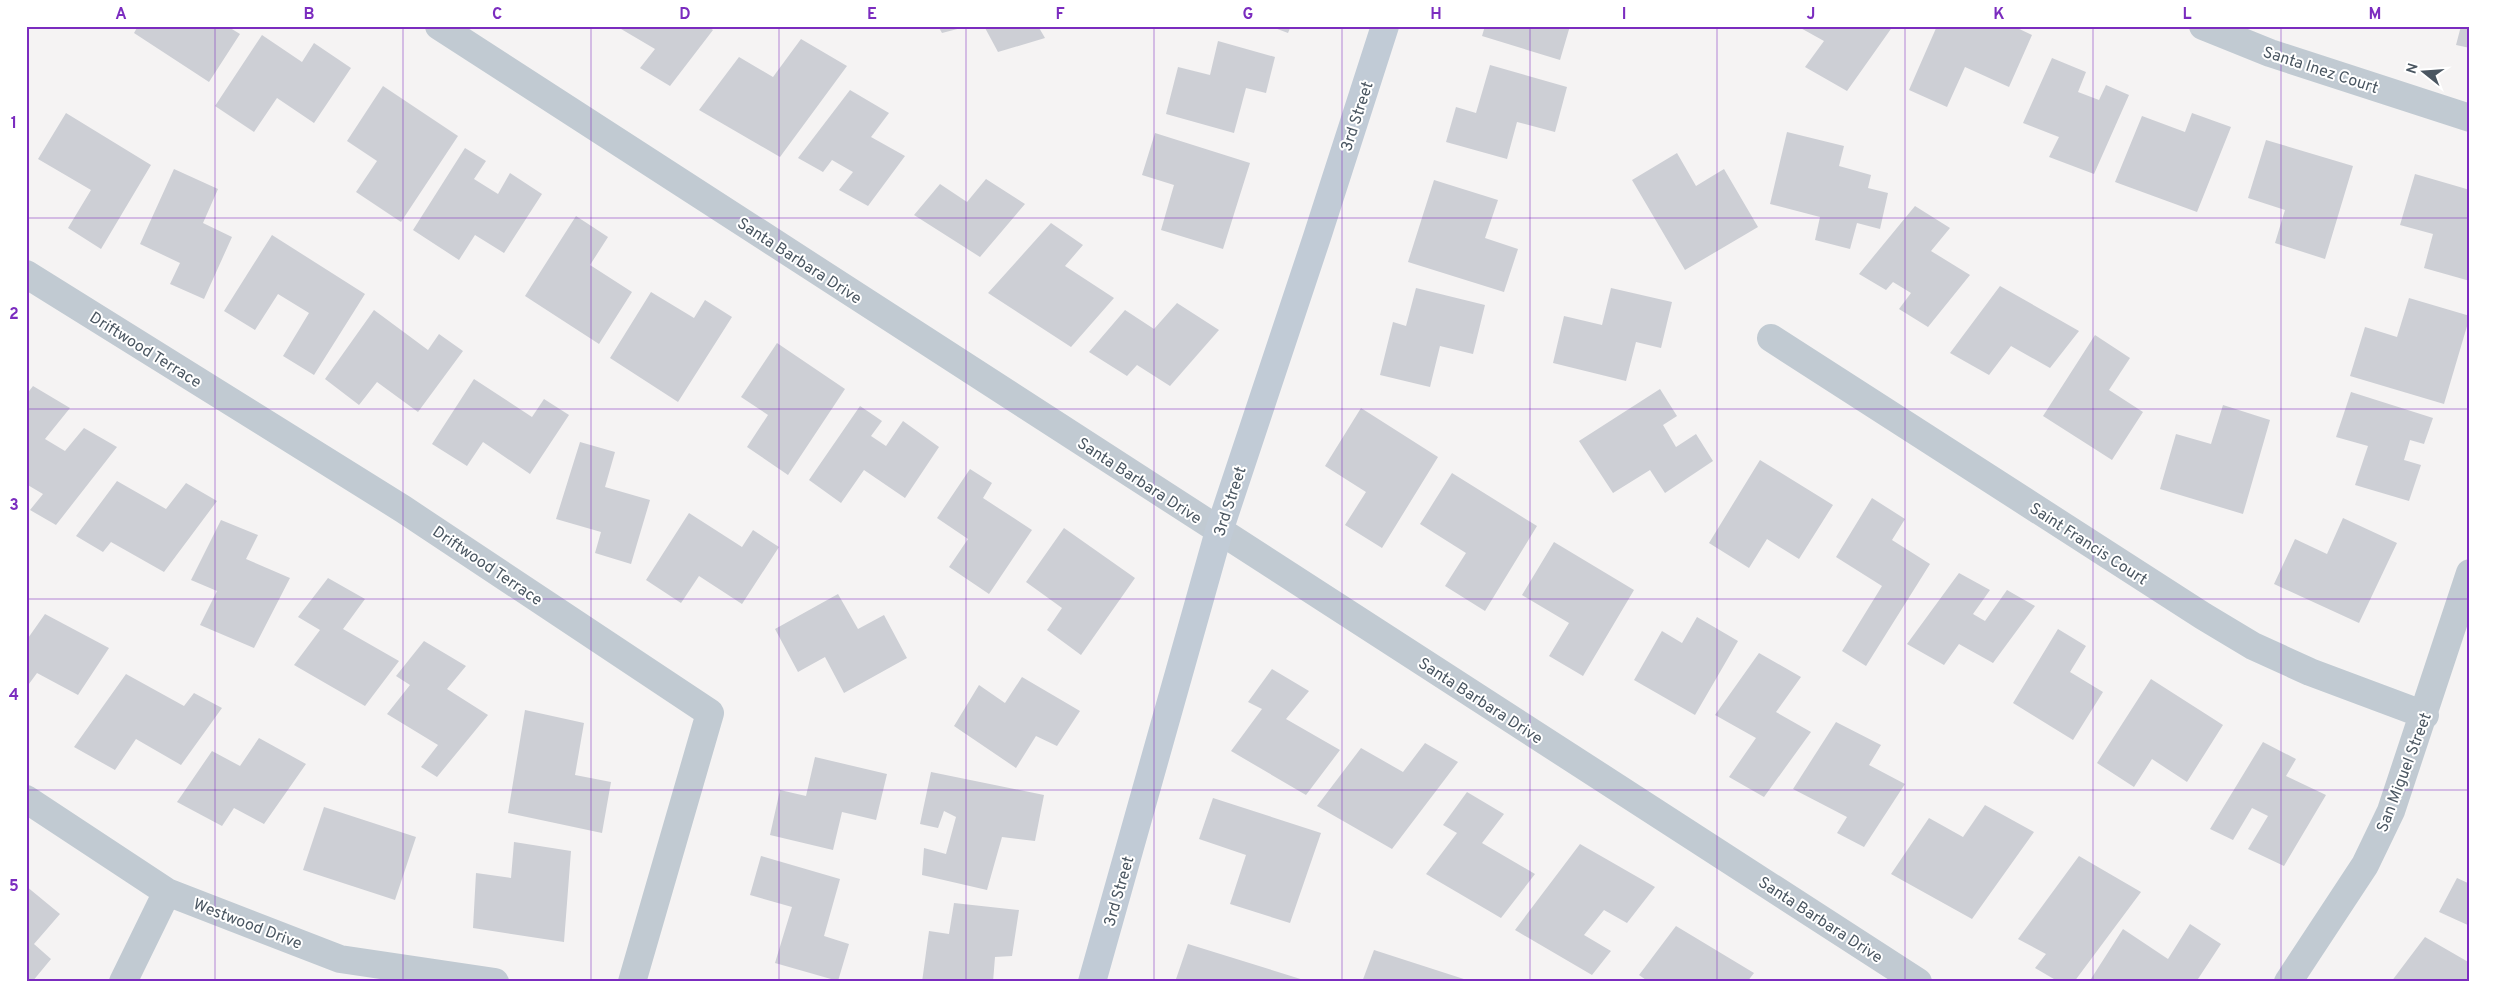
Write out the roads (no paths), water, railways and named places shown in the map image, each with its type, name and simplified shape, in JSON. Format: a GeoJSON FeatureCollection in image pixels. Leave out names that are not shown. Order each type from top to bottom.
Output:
{"type":"FeatureCollection","features":[{"type":"Feature","properties":{"kind":"street","name":"Santa Barbara Drive"},"geometry":{"type":"LineString","coordinates":[[438,26],[1918,982]]}},
{"type":"Feature","properties":{"kind":"street","name":"3rd Street"},"geometry":{"type":"LineString","coordinates":[[1092,982],[1219,530],[1385,26]]}},
{"type":"Feature","properties":{"kind":"street","name":"Santa Inez Court"},"geometry":{"type":"LineString","coordinates":[[2203,26],[2270,53],[2470,118]]}},
{"type":"Feature","properties":{"kind":"street","name":"Driftwood Terrace"},"geometry":{"type":"LineString","coordinates":[[26,274],[403,509],[710,713],[632,982]]}},
{"type":"Feature","properties":{"kind":"street","name":"Saint Francis Court"},"geometry":{"type":"LineString","coordinates":[[1771,338],[2253,646],[2310,672],[2425,715]]}},
{"type":"Feature","properties":{"kind":"street","name":"San Miguel Street"},"geometry":{"type":"LineString","coordinates":[[2288,982],[2365,865],[2391,811],[2425,715],[2470,573]]}},
{"type":"Feature","properties":{"kind":"street","name":"Westwood Drive"},"geometry":{"type":"LineString","coordinates":[[26,799],[167,892],[340,959],[495,982]]}},
{"type":"Feature","properties":{"kind":"street"},"geometry":{"type":"LineString","coordinates":[[123,982],[167,892]]}}]}
